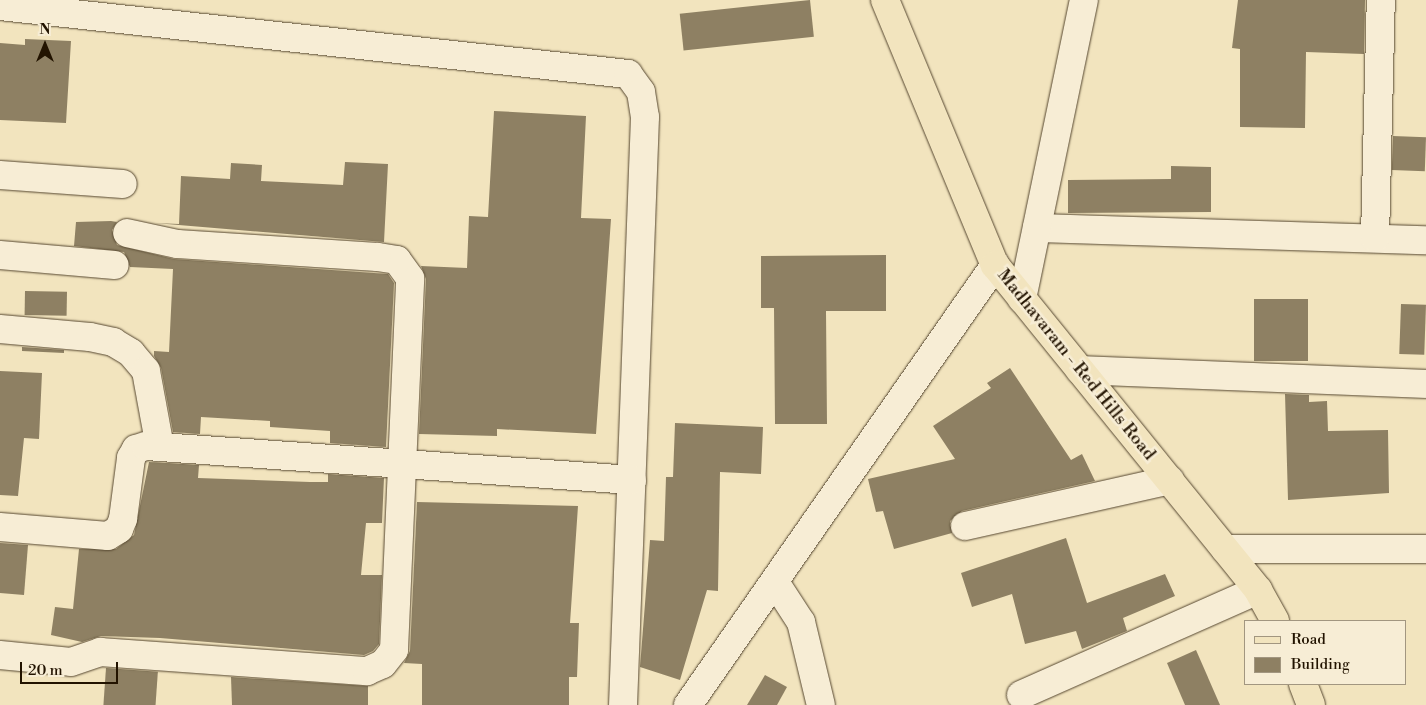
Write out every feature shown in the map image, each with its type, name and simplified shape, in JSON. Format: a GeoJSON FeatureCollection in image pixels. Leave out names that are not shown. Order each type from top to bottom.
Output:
{"type":"FeatureCollection","features":[{"type":"Feature","properties":{"kind":"main road","name":"Madhavaram - Red Hills Road"},"geometry":{"type":"LineString","coordinates":[[885,0],[995,265],[1258,590],[1274,620]]}},
{"type":"Feature","properties":{"kind":"main road"},"geometry":{"type":"LineString","coordinates":[[1303,685],[1312,705]]}},
{"type":"Feature","properties":{"kind":"street"},"geometry":{"type":"LineString","coordinates":[[1022,299],[1084,0]]}},
{"type":"Feature","properties":{"kind":"street"},"geometry":{"type":"LineString","coordinates":[[1375,238],[1381,0]]}},
{"type":"Feature","properties":{"kind":"street"},"geometry":{"type":"LineString","coordinates":[[0,6],[628,74],[641,92],[645,117],[623,705]]}},
{"type":"Feature","properties":{"kind":"street"},"geometry":{"type":"LineString","coordinates":[[0,175],[123,184]]}},
{"type":"Feature","properties":{"kind":"street"},"geometry":{"type":"LineString","coordinates":[[1037,228],[1426,240]]}},
{"type":"Feature","properties":{"kind":"street"},"geometry":{"type":"LineString","coordinates":[[0,656],[71,662],[100,652],[367,670],[383,664],[394,650],[410,278],[397,260],[177,244],[127,233]]}},
{"type":"Feature","properties":{"kind":"street"},"geometry":{"type":"LineString","coordinates":[[0,255],[115,265]]}},
{"type":"Feature","properties":{"kind":"street"},"geometry":{"type":"LineString","coordinates":[[688,705],[995,265]]}},
{"type":"Feature","properties":{"kind":"street"},"geometry":{"type":"LineString","coordinates":[[0,329],[90,337],[113,342],[131,353],[146,371],[160,447]]}},
{"type":"Feature","properties":{"kind":"street"},"geometry":{"type":"LineString","coordinates":[[1080,370],[1426,384]]}},
{"type":"Feature","properties":{"kind":"street"},"geometry":{"type":"LineString","coordinates":[[0,527],[108,536],[119,529],[123,519],[136,449],[160,447],[632,480]]}},
{"type":"Feature","properties":{"kind":"street"},"geometry":{"type":"LineString","coordinates":[[965,526],[1170,480]]}},
{"type":"Feature","properties":{"kind":"street"},"geometry":{"type":"LineString","coordinates":[[1225,549],[1426,549]]}},
{"type":"Feature","properties":{"kind":"street"},"geometry":{"type":"LineString","coordinates":[[775,582],[801,622],[821,705]]}},
{"type":"Feature","properties":{"kind":"street"},"geometry":{"type":"LineString","coordinates":[[1021,695],[1258,590]]}},
{"type":"Feature","properties":{"kind":"building"},"geometry":{"type":"Polygon","coordinates":[[[810,0],[814,37],[684,50],[680,14],[810,0]]]}},
{"type":"Feature","properties":{"kind":"building"},"geometry":{"type":"Polygon","coordinates":[[[1238,0],[1365,0],[1364,54],[1306,52],[1305,128],[1240,127],[1240,49],[1232,48],[1238,0]]]}},
{"type":"Feature","properties":{"kind":"building"},"geometry":{"type":"Polygon","coordinates":[[[25,39],[71,41],[66,123],[0,120],[0,43],[25,45],[25,39]]]}},
{"type":"Feature","properties":{"kind":"building"},"geometry":{"type":"Polygon","coordinates":[[[494,111],[586,116],[581,218],[611,219],[596,434],[497,429],[497,436],[419,434],[426,279],[421,266],[467,268],[469,216],[488,217],[494,111]]]}},
{"type":"Feature","properties":{"kind":"building"},"geometry":{"type":"Polygon","coordinates":[[[1393,136],[1426,137],[1425,171],[1392,170],[1393,136]]]}},
{"type":"Feature","properties":{"kind":"building"},"geometry":{"type":"Polygon","coordinates":[[[345,162],[388,164],[384,242],[155,223],[179,224],[181,176],[230,179],[231,163],[262,165],[261,181],[343,185],[345,162]]]}},
{"type":"Feature","properties":{"kind":"building"},"geometry":{"type":"Polygon","coordinates":[[[1171,166],[1211,167],[1211,212],[1068,213],[1068,180],[1171,179],[1171,166]]]}},
{"type":"Feature","properties":{"kind":"building"},"geometry":{"type":"Polygon","coordinates":[[[76,222],[117,222],[112,230],[117,245],[174,259],[388,274],[394,283],[386,447],[330,443],[330,431],[270,427],[270,421],[201,417],[200,434],[173,432],[161,368],[154,356],[154,351],[169,352],[173,269],[130,267],[124,252],[74,246],[76,222]]]}},
{"type":"Feature","properties":{"kind":"building"},"geometry":{"type":"Polygon","coordinates":[[[886,255],[886,311],[826,311],[827,424],[775,424],[774,308],[761,308],[761,256],[886,255]]]}},
{"type":"Feature","properties":{"kind":"building"},"geometry":{"type":"Polygon","coordinates":[[[25,291],[67,292],[67,316],[25,315],[25,291]]]}},
{"type":"Feature","properties":{"kind":"building"},"geometry":{"type":"Polygon","coordinates":[[[1254,299],[1308,299],[1308,361],[1254,361],[1254,299]]]}},
{"type":"Feature","properties":{"kind":"building"},"geometry":{"type":"Polygon","coordinates":[[[1401,304],[1426,305],[1424,355],[1399,354],[1401,304]]]}},
{"type":"Feature","properties":{"kind":"building"},"geometry":{"type":"Polygon","coordinates":[[[22,347],[64,350],[64,353],[22,351],[22,347]]]}},
{"type":"Feature","properties":{"kind":"building"},"geometry":{"type":"Polygon","coordinates":[[[1010,368],[1071,460],[1082,454],[1095,481],[962,511],[950,521],[952,533],[894,549],[883,511],[876,512],[868,479],[955,459],[933,426],[991,388],[987,383],[1010,368]]]}},
{"type":"Feature","properties":{"kind":"building"},"geometry":{"type":"Polygon","coordinates":[[[0,371],[42,373],[39,439],[24,438],[18,496],[0,495],[0,371]]]}},
{"type":"Feature","properties":{"kind":"building"},"geometry":{"type":"Polygon","coordinates":[[[1285,394],[1309,395],[1309,402],[1327,401],[1328,431],[1388,430],[1389,493],[1288,500],[1285,394]]]}},
{"type":"Feature","properties":{"kind":"building"},"geometry":{"type":"Polygon","coordinates":[[[675,423],[763,427],[761,474],[720,472],[718,591],[707,590],[680,680],[640,667],[650,540],[664,541],[666,477],[673,477],[675,423]]]}},
{"type":"Feature","properties":{"kind":"building"},"geometry":{"type":"Polygon","coordinates":[[[149,462],[199,465],[198,478],[328,482],[328,474],[384,478],[382,523],[366,523],[361,575],[382,575],[379,644],[373,651],[364,655],[160,638],[101,636],[82,642],[51,635],[55,607],[73,609],[79,549],[116,549],[134,535],[149,462]]]}},
{"type":"Feature","properties":{"kind":"building"},"geometry":{"type":"Polygon","coordinates":[[[417,502],[578,506],[570,623],[579,623],[577,677],[569,677],[569,705],[422,705],[422,664],[404,663],[410,651],[417,502]]]}},
{"type":"Feature","properties":{"kind":"building"},"geometry":{"type":"Polygon","coordinates":[[[1066,538],[1087,603],[1165,574],[1175,596],[1123,618],[1127,631],[1082,649],[1076,631],[1025,644],[1012,594],[972,607],[961,573],[1066,538]]]}},
{"type":"Feature","properties":{"kind":"building"},"geometry":{"type":"Polygon","coordinates":[[[0,543],[28,545],[24,595],[0,593],[0,543]]]}},
{"type":"Feature","properties":{"kind":"building"},"geometry":{"type":"Polygon","coordinates":[[[1196,650],[1220,705],[1185,705],[1167,663],[1196,650]]]}},
{"type":"Feature","properties":{"kind":"building"},"geometry":{"type":"Polygon","coordinates":[[[106,668],[158,672],[156,705],[103,705],[106,668]]]}},
{"type":"Feature","properties":{"kind":"building"},"geometry":{"type":"Polygon","coordinates":[[[765,675],[787,687],[777,705],[747,705],[765,675]]]}},
{"type":"Feature","properties":{"kind":"building"},"geometry":{"type":"Polygon","coordinates":[[[231,677],[368,686],[368,705],[232,705],[231,677]]]}}]}
